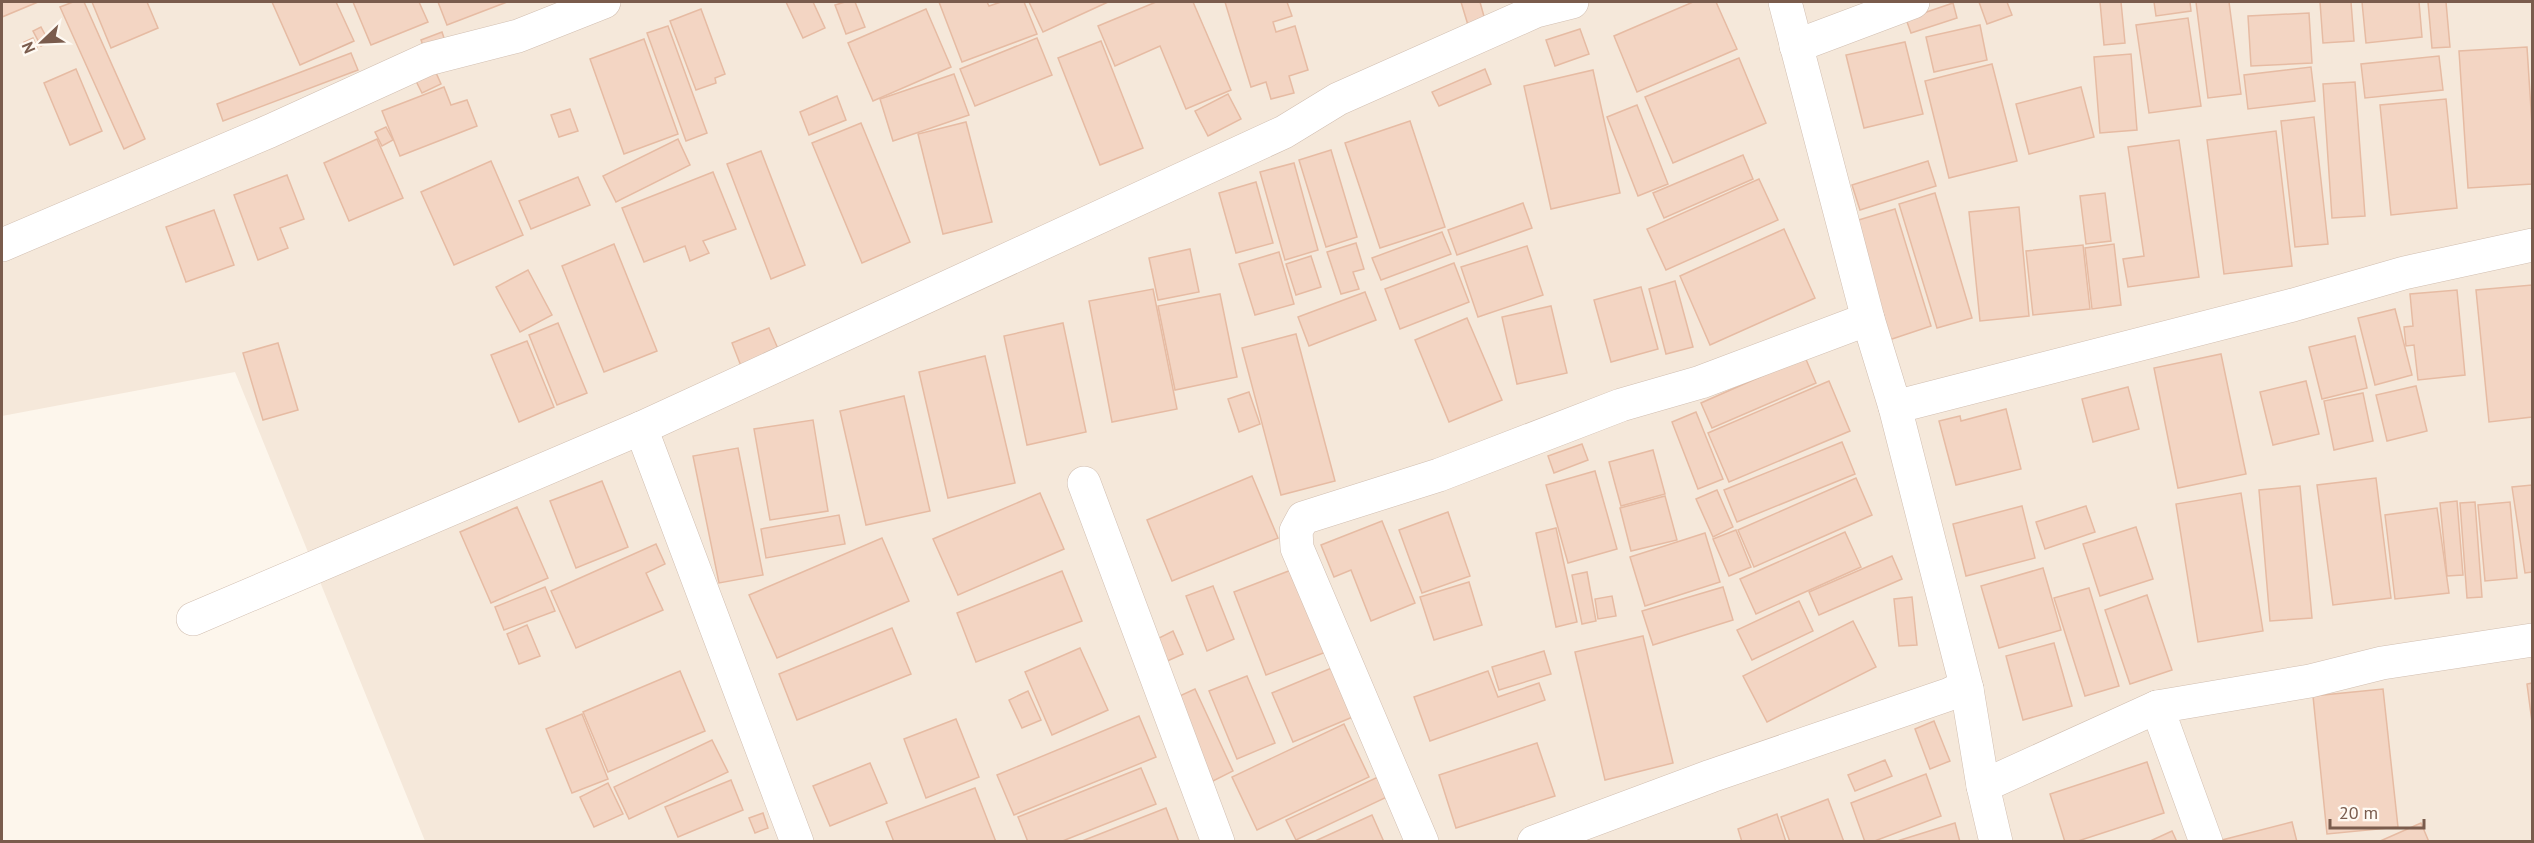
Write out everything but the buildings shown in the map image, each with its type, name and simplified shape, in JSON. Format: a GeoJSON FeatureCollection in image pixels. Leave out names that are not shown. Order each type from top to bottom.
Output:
{"type":"FeatureCollection","features":[{"type":"Feature","properties":{"kind":"street"},"geometry":{"type":"LineString","coordinates":[[2,245],[270,131],[428,58],[518,36],[604,2]]}},
{"type":"Feature","properties":{"kind":"street"},"geometry":{"type":"LineString","coordinates":[[193,618],[641,429],[1284,132],[1338,99],[1536,11],[1572,2]]}},
{"type":"Feature","properties":{"kind":"street"},"geometry":{"type":"LineString","coordinates":[[1785,2],[1868,319],[1895,407],[1967,689],[1983,786],[1996,842]]}},
{"type":"Feature","properties":{"kind":"street"},"geometry":{"type":"LineString","coordinates":[[1796,46],[1913,2]]}},
{"type":"Feature","properties":{"kind":"street"},"geometry":{"type":"LineString","coordinates":[[1895,407],[2282,308],[2404,273],[2532,245]]}},
{"type":"Feature","properties":{"kind":"street"},"geometry":{"type":"LineString","coordinates":[[1422,842],[1297,548],[1296,531],[1303,518],[1439,475],[1621,405],[1701,382],[1868,319]]}},
{"type":"Feature","properties":{"kind":"street"},"geometry":{"type":"LineString","coordinates":[[641,429],[797,842]]}},
{"type":"Feature","properties":{"kind":"street"},"geometry":{"type":"LineString","coordinates":[[1084,483],[1218,842]]}},
{"type":"Feature","properties":{"kind":"street"},"geometry":{"type":"LineString","coordinates":[[1983,786],[2157,707],[2310,681],[2382,663],[2532,640]]}},
{"type":"Feature","properties":{"kind":"street"},"geometry":{"type":"LineString","coordinates":[[1534,842],[1711,776],[1960,689],[1967,689]]}},
{"type":"Feature","properties":{"kind":"street"},"geometry":{"type":"LineString","coordinates":[[2157,707],[2206,842]]}},
{"type":"Feature","properties":{"kind":"shaded area"},"geometry":{"type":"Polygon","coordinates":[[[2,2],[2532,2],[2532,841],[425,841],[235,372],[2,416],[2,2]]]}}]}
